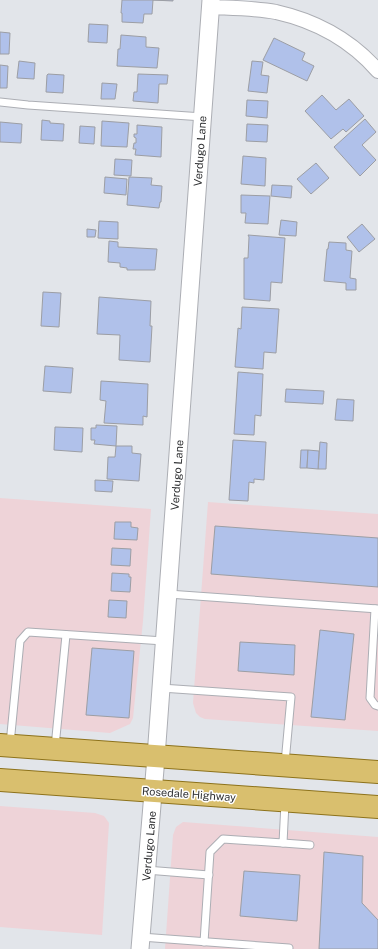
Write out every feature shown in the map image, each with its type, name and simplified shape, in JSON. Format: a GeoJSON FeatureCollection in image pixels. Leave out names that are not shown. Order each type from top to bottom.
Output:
{"type":"FeatureCollection","features":[{"type":"Feature","properties":{"kind":"main road"},"geometry":{"type":"LineString","coordinates":[[5,746],[378,772]]}},
{"type":"Feature","properties":{"kind":"main road","name":"Rosedale Highway"},"geometry":{"type":"LineString","coordinates":[[0,780],[378,808]]}},
{"type":"Feature","properties":{"kind":"street"},"geometry":{"type":"LineString","coordinates":[[211,3],[274,12],[303,20],[325,29],[348,43],[378,71]]}},
{"type":"Feature","properties":{"kind":"street","name":"Verdugo Lane"},"geometry":{"type":"LineString","coordinates":[[140,943],[156,756],[211,3]]}},
{"type":"Feature","properties":{"kind":"lane"},"geometry":{"type":"LineString","coordinates":[[0,102],[203,117]]}},
{"type":"Feature","properties":{"kind":"lane"},"geometry":{"type":"LineString","coordinates":[[168,594],[377,609],[370,698],[374,705],[378,706]]}},
{"type":"Feature","properties":{"kind":"lane"},"geometry":{"type":"LineString","coordinates":[[5,746],[20,641],[28,632],[164,641]]}},
{"type":"Feature","properties":{"kind":"lane"},"geometry":{"type":"LineString","coordinates":[[55,749],[66,635]]}},
{"type":"Feature","properties":{"kind":"lane"},"geometry":{"type":"LineString","coordinates":[[161,688],[291,697],[285,766]]}},
{"type":"Feature","properties":{"kind":"lane"},"geometry":{"type":"LineString","coordinates":[[283,843],[285,801]]}},
{"type":"Feature","properties":{"kind":"lane"},"geometry":{"type":"LineString","coordinates":[[204,942],[210,852],[223,839],[310,845]]}},
{"type":"Feature","properties":{"kind":"lane"},"geometry":{"type":"LineString","coordinates":[[146,870],[209,875]]}},
{"type":"Feature","properties":{"kind":"lane"},"geometry":{"type":"LineString","coordinates":[[140,943],[204,942],[289,948]]}},
{"type":"Feature","properties":{"kind":"shaded area"},"geometry":{"type":"Polygon","coordinates":[[[0,498],[151,509],[143,621],[133,718],[130,724],[110,733],[0,724],[0,498]]]}},
{"type":"Feature","properties":{"kind":"shaded area"},"geometry":{"type":"Polygon","coordinates":[[[208,502],[378,514],[378,731],[205,719],[196,713],[193,703],[208,502]]]}},
{"type":"Feature","properties":{"kind":"shaded area"},"geometry":{"type":"Polygon","coordinates":[[[0,806],[95,813],[104,816],[109,823],[102,935],[0,927],[0,806]]]}},
{"type":"Feature","properties":{"kind":"shaded area"},"geometry":{"type":"Polygon","coordinates":[[[183,822],[378,837],[378,949],[165,949],[173,835],[176,827],[183,822]]]}},
{"type":"Feature","properties":{"kind":"building"},"geometry":{"type":"Polygon","coordinates":[[[122,0],[153,0],[152,14],[144,14],[143,23],[122,22],[122,0]]]}},
{"type":"Feature","properties":{"kind":"building"},"geometry":{"type":"Polygon","coordinates":[[[89,24],[108,25],[107,43],[88,42],[89,24]]]}},
{"type":"Feature","properties":{"kind":"building"},"geometry":{"type":"Polygon","coordinates":[[[0,32],[10,33],[9,54],[0,54],[0,32]]]}},
{"type":"Feature","properties":{"kind":"building"},"geometry":{"type":"Polygon","coordinates":[[[121,35],[146,37],[146,47],[159,48],[157,68],[117,66],[121,35]]]}},
{"type":"Feature","properties":{"kind":"building"},"geometry":{"type":"Polygon","coordinates":[[[274,38],[305,53],[302,60],[314,66],[307,81],[263,60],[274,38]]]}},
{"type":"Feature","properties":{"kind":"building"},"geometry":{"type":"Polygon","coordinates":[[[19,61],[35,63],[34,79],[17,78],[19,61]]]}},
{"type":"Feature","properties":{"kind":"building"},"geometry":{"type":"Polygon","coordinates":[[[252,61],[263,62],[261,75],[269,76],[267,93],[248,91],[252,61]]]}},
{"type":"Feature","properties":{"kind":"building"},"geometry":{"type":"Polygon","coordinates":[[[0,65],[8,66],[7,88],[0,88],[0,65]]]}},
{"type":"Feature","properties":{"kind":"building"},"geometry":{"type":"Polygon","coordinates":[[[48,74],[64,75],[63,93],[46,92],[48,74]]]}},
{"type":"Feature","properties":{"kind":"building"},"geometry":{"type":"Polygon","coordinates":[[[138,74],[168,75],[167,84],[159,84],[158,103],[133,101],[134,92],[137,92],[138,74]]]}},
{"type":"Feature","properties":{"kind":"building"},"geometry":{"type":"Polygon","coordinates":[[[102,83],[117,84],[115,99],[101,99],[102,83]]]}},
{"type":"Feature","properties":{"kind":"building"},"geometry":{"type":"Polygon","coordinates":[[[322,95],[336,110],[349,99],[364,116],[346,132],[343,129],[331,139],[305,111],[322,95]]]}},
{"type":"Feature","properties":{"kind":"building"},"geometry":{"type":"Polygon","coordinates":[[[247,100],[268,101],[267,118],[246,116],[247,100]]]}},
{"type":"Feature","properties":{"kind":"building"},"geometry":{"type":"Polygon","coordinates":[[[365,119],[376,132],[362,145],[376,160],[360,176],[334,147],[365,119]]]}},
{"type":"Feature","properties":{"kind":"building"},"geometry":{"type":"Polygon","coordinates":[[[42,120],[50,121],[50,123],[64,124],[63,141],[41,140],[42,120]]]}},
{"type":"Feature","properties":{"kind":"building"},"geometry":{"type":"Polygon","coordinates":[[[102,121],[129,123],[127,147],[101,146],[102,121]]]}},
{"type":"Feature","properties":{"kind":"building"},"geometry":{"type":"Polygon","coordinates":[[[0,122],[22,124],[21,143],[0,142],[0,122]]]}},
{"type":"Feature","properties":{"kind":"building"},"geometry":{"type":"Polygon","coordinates":[[[247,124],[268,125],[267,142],[246,141],[247,124]]]}},
{"type":"Feature","properties":{"kind":"building"},"geometry":{"type":"Polygon","coordinates":[[[137,125],[162,127],[161,157],[135,155],[136,149],[133,149],[134,143],[136,143],[136,138],[134,137],[134,134],[137,134],[137,125]]]}},
{"type":"Feature","properties":{"kind":"building"},"geometry":{"type":"Polygon","coordinates":[[[80,126],[95,127],[94,144],[79,143],[80,126]]]}},
{"type":"Feature","properties":{"kind":"building"},"geometry":{"type":"Polygon","coordinates":[[[243,156],[266,158],[265,186],[241,184],[243,156]]]}},
{"type":"Feature","properties":{"kind":"building"},"geometry":{"type":"Polygon","coordinates":[[[115,159],[132,160],[131,176],[114,175],[115,159]]]}},
{"type":"Feature","properties":{"kind":"building"},"geometry":{"type":"Polygon","coordinates":[[[316,163],[329,178],[311,194],[297,179],[316,163]]]}},
{"type":"Feature","properties":{"kind":"building"},"geometry":{"type":"Polygon","coordinates":[[[105,177],[127,179],[126,195],[104,193],[105,177]]]}},
{"type":"Feature","properties":{"kind":"building"},"geometry":{"type":"Polygon","coordinates":[[[129,177],[152,178],[151,185],[162,186],[159,208],[127,205],[129,177]]]}},
{"type":"Feature","properties":{"kind":"building"},"geometry":{"type":"Polygon","coordinates":[[[272,185],[292,186],[291,198],[271,196],[272,185]]]}},
{"type":"Feature","properties":{"kind":"building"},"geometry":{"type":"Polygon","coordinates":[[[241,195],[270,196],[268,224],[245,223],[246,213],[241,213],[241,195]]]}},
{"type":"Feature","properties":{"kind":"building"},"geometry":{"type":"Polygon","coordinates":[[[281,220],[297,222],[296,236],[279,235],[281,220]]]}},
{"type":"Feature","properties":{"kind":"building"},"geometry":{"type":"Polygon","coordinates":[[[99,221],[118,222],[118,239],[98,238],[99,221]]]}},
{"type":"Feature","properties":{"kind":"building"},"geometry":{"type":"Polygon","coordinates":[[[362,224],[375,239],[359,252],[347,237],[362,224]]]}},
{"type":"Feature","properties":{"kind":"building"},"geometry":{"type":"Polygon","coordinates":[[[87,229],[96,230],[95,237],[87,237],[87,229]]]}},
{"type":"Feature","properties":{"kind":"building"},"geometry":{"type":"Polygon","coordinates":[[[248,235],[285,238],[282,283],[271,282],[270,301],[244,299],[244,258],[248,258],[248,235]]]}},
{"type":"Feature","properties":{"kind":"building"},"geometry":{"type":"Polygon","coordinates":[[[109,241],[118,242],[118,247],[157,249],[155,270],[127,270],[127,268],[120,267],[120,263],[108,262],[109,241]]]}},
{"type":"Feature","properties":{"kind":"building"},"geometry":{"type":"Polygon","coordinates":[[[329,242],[346,243],[346,250],[352,251],[350,278],[356,279],[356,290],[346,290],[346,283],[324,281],[329,242]]]}},
{"type":"Feature","properties":{"kind":"building"},"geometry":{"type":"Polygon","coordinates":[[[43,292],[61,293],[59,327],[41,326],[43,292]]]}},
{"type":"Feature","properties":{"kind":"building"},"geometry":{"type":"Polygon","coordinates":[[[99,297],[151,301],[150,326],[152,326],[150,362],[119,360],[120,335],[97,334],[99,297]]]}},
{"type":"Feature","properties":{"kind":"building"},"geometry":{"type":"Polygon","coordinates":[[[242,307],[279,309],[276,353],[264,352],[263,369],[235,367],[238,328],[241,329],[242,307]]]}},
{"type":"Feature","properties":{"kind":"building"},"geometry":{"type":"Polygon","coordinates":[[[45,366],[73,368],[71,393],[43,391],[45,366]]]}},
{"type":"Feature","properties":{"kind":"building"},"geometry":{"type":"Polygon","coordinates":[[[238,372],[263,374],[261,416],[255,415],[254,435],[234,434],[238,372]]]}},
{"type":"Feature","properties":{"kind":"building"},"geometry":{"type":"Polygon","coordinates":[[[101,381],[148,384],[147,417],[143,416],[143,425],[104,423],[106,401],[100,400],[101,381]]]}},
{"type":"Feature","properties":{"kind":"building"},"geometry":{"type":"Polygon","coordinates":[[[286,389],[324,391],[323,404],[285,402],[286,389]]]}},
{"type":"Feature","properties":{"kind":"building"},"geometry":{"type":"Polygon","coordinates":[[[337,399],[354,400],[353,421],[335,420],[337,399]]]}},
{"type":"Feature","properties":{"kind":"building"},"geometry":{"type":"Polygon","coordinates":[[[96,425],[117,426],[116,446],[94,444],[95,440],[91,440],[91,428],[96,428],[96,425]]]}},
{"type":"Feature","properties":{"kind":"building"},"geometry":{"type":"Polygon","coordinates":[[[55,427],[83,428],[82,452],[54,450],[55,427]]]}},
{"type":"Feature","properties":{"kind":"building"},"geometry":{"type":"Polygon","coordinates":[[[233,440],[266,442],[264,480],[254,479],[254,483],[249,482],[248,501],[229,500],[233,440]]]}},
{"type":"Feature","properties":{"kind":"building"},"geometry":{"type":"Polygon","coordinates":[[[320,442],[327,443],[326,469],[318,469],[320,442]]]}},
{"type":"Feature","properties":{"kind":"building"},"geometry":{"type":"Polygon","coordinates":[[[116,446],[132,446],[132,453],[141,454],[139,481],[107,479],[108,457],[115,457],[116,446]]]}},
{"type":"Feature","properties":{"kind":"building"},"geometry":{"type":"Polygon","coordinates":[[[301,450],[308,450],[307,468],[300,468],[301,450]]]}},
{"type":"Feature","properties":{"kind":"building"},"geometry":{"type":"Polygon","coordinates":[[[308,450],[319,451],[318,469],[307,468],[308,450]]]}},
{"type":"Feature","properties":{"kind":"building"},"geometry":{"type":"Polygon","coordinates":[[[95,480],[113,481],[112,492],[95,491],[95,480]]]}},
{"type":"Feature","properties":{"kind":"building"},"geometry":{"type":"Polygon","coordinates":[[[115,522],[131,522],[131,527],[138,528],[137,540],[114,539],[115,522]]]}},
{"type":"Feature","properties":{"kind":"building"},"geometry":{"type":"Polygon","coordinates":[[[215,526],[378,538],[378,587],[211,574],[215,526]]]}},
{"type":"Feature","properties":{"kind":"building"},"geometry":{"type":"Polygon","coordinates":[[[112,548],[131,549],[130,566],[111,565],[112,548]]]}},
{"type":"Feature","properties":{"kind":"building"},"geometry":{"type":"Polygon","coordinates":[[[112,573],[129,574],[129,577],[131,577],[130,592],[111,591],[112,573]]]}},
{"type":"Feature","properties":{"kind":"building"},"geometry":{"type":"Polygon","coordinates":[[[109,600],[127,601],[126,618],[108,617],[109,600]]]}},
{"type":"Feature","properties":{"kind":"building"},"geometry":{"type":"Polygon","coordinates":[[[320,630],[354,634],[345,720],[311,717],[320,630]]]}},
{"type":"Feature","properties":{"kind":"building"},"geometry":{"type":"Polygon","coordinates":[[[240,642],[295,645],[294,675],[238,671],[240,642]]]}},
{"type":"Feature","properties":{"kind":"building"},"geometry":{"type":"Polygon","coordinates":[[[92,648],[134,651],[129,718],[86,715],[92,648]]]}},
{"type":"Feature","properties":{"kind":"building"},"geometry":{"type":"Polygon","coordinates":[[[324,852],[363,856],[362,903],[378,920],[378,949],[319,949],[324,852]]]}},
{"type":"Feature","properties":{"kind":"building"},"geometry":{"type":"Polygon","coordinates":[[[244,871],[300,875],[297,921],[240,916],[244,871]]]}}]}
